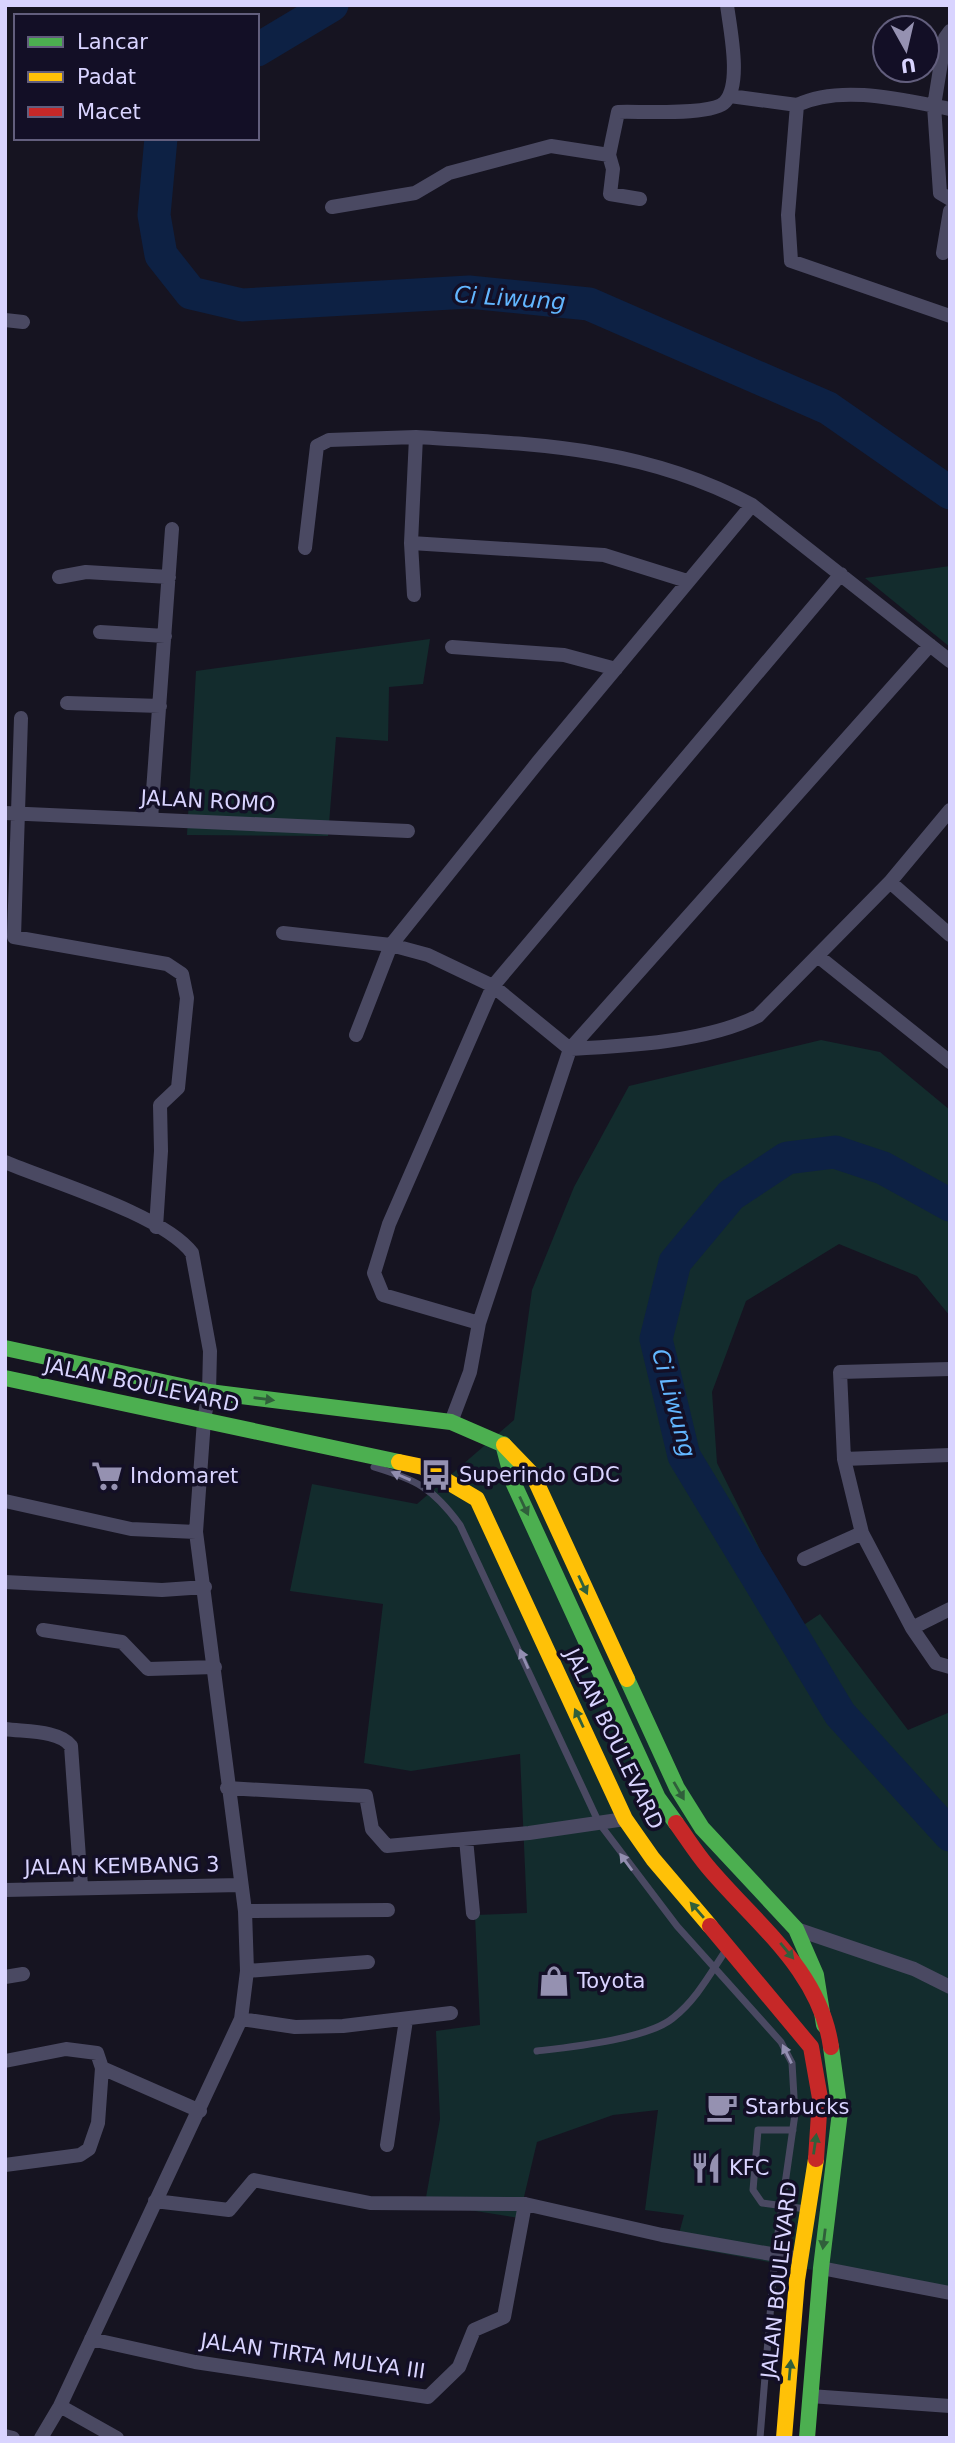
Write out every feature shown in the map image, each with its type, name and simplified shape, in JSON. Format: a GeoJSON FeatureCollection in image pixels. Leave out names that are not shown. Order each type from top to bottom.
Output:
{"type":"FeatureCollection","features":[{"type":"Feature","properties":{"kind":"main road","name":"JALAN BOULEVARD"},"geometry":{"type":"LineString","coordinates":[[5,1348],[209,1392],[451,1422],[502,1442],[533,1475],[677,1788],[702,1828],[796,1929],[807,1947],[821,1982],[824,2025]]}},
{"type":"Feature","properties":{"kind":"main road","name":"JALAN BOULEVARD"},"geometry":{"type":"LineString","coordinates":[[5,1378],[423,1467],[477,1499],[625,1819],[653,1859],[811,2047],[820,2074],[820,2107],[800,2259],[784,2438]]}},
{"type":"Feature","properties":{"kind":"main road","name":"JALAN BOULEVARD"},"geometry":{"type":"LineString","coordinates":[[502,1442],[513,1482],[658,1798],[707,1866],[798,1964],[813,1992],[830,2040],[840,2112],[821,2268],[807,2438]]}},
{"type":"Feature","properties":{"kind":"main road"},"geometry":{"type":"LineString","coordinates":[[811,2047],[830,2040]]}},
{"type":"Feature","properties":{"kind":"street"},"geometry":{"type":"LineString","coordinates":[[640,199],[610,194],[613,169],[609,155],[618,112],[705,110],[723,105],[730,96],[733,59],[727,5]]}},
{"type":"Feature","properties":{"kind":"street"},"geometry":{"type":"LineString","coordinates":[[950,31],[944,38],[934,106],[940,193],[950,198]]}},
{"type":"Feature","properties":{"kind":"street"},"geometry":{"type":"LineString","coordinates":[[730,96],[797,105],[815,97],[849,95],[950,109]]}},
{"type":"Feature","properties":{"kind":"street"},"geometry":{"type":"LineString","coordinates":[[797,105],[788,215],[791,261],[950,316]]}},
{"type":"Feature","properties":{"kind":"street"},"geometry":{"type":"LineString","coordinates":[[332,206],[415,193],[449,173],[551,146],[609,155]]}},
{"type":"Feature","properties":{"kind":"street"},"geometry":{"type":"LineString","coordinates":[[943,253],[950,211]]}},
{"type":"Feature","properties":{"kind":"street"},"geometry":{"type":"LineString","coordinates":[[5,320],[23,322]]}},
{"type":"Feature","properties":{"kind":"street"},"geometry":{"type":"LineString","coordinates":[[414,595],[411,543],[416,436]]}},
{"type":"Feature","properties":{"kind":"street"},"geometry":{"type":"LineString","coordinates":[[305,548],[317,446],[329,440],[416,436],[543,444],[637,459],[720,488],[752,505],[950,661]]}},
{"type":"Feature","properties":{"kind":"street"},"geometry":{"type":"LineString","coordinates":[[356,1035],[391,945],[752,505]]}},
{"type":"Feature","properties":{"kind":"street"},"geometry":{"type":"LineString","coordinates":[[151,819],[172,529]]}},
{"type":"Feature","properties":{"kind":"street"},"geometry":{"type":"LineString","coordinates":[[411,543],[604,555],[687,581]]}},
{"type":"Feature","properties":{"kind":"street"},"geometry":{"type":"LineString","coordinates":[[59,577],[86,572],[169,577]]}},
{"type":"Feature","properties":{"kind":"street"},"geometry":{"type":"LineString","coordinates":[[479,1323],[383,1295],[374,1273],[388,1224],[493,986],[841,574]]}},
{"type":"Feature","properties":{"kind":"street"},"geometry":{"type":"LineString","coordinates":[[100,632],[165,636]]}},
{"type":"Feature","properties":{"kind":"street"},"geometry":{"type":"LineString","coordinates":[[451,1422],[470,1372],[479,1323],[570,1049],[930,645]]}},
{"type":"Feature","properties":{"kind":"street"},"geometry":{"type":"LineString","coordinates":[[452,647],[565,655],[616,669]]}},
{"type":"Feature","properties":{"kind":"street"},"geometry":{"type":"LineString","coordinates":[[67,703],[160,706]]}},
{"type":"Feature","properties":{"kind":"street"},"geometry":{"type":"LineString","coordinates":[[21,718],[13,813],[13,937],[167,964],[181,974],[187,998],[178,1088],[160,1105],[161,1151],[156,1227]]}},
{"type":"Feature","properties":{"kind":"street"},"geometry":{"type":"LineString","coordinates":[[283,933],[391,945],[428,955],[493,986],[570,1049],[702,1034],[739,1026],[758,1016],[890,882],[950,810]]}},
{"type":"Feature","properties":{"kind":"street","name":"JALAN ROMO"},"geometry":{"type":"LineString","coordinates":[[13,813],[408,831]]}},
{"type":"Feature","properties":{"kind":"street"},"geometry":{"type":"LineString","coordinates":[[890,882],[950,935]]}},
{"type":"Feature","properties":{"kind":"street"},"geometry":{"type":"LineString","coordinates":[[819,957],[950,1062]]}},
{"type":"Feature","properties":{"kind":"street"},"geometry":{"type":"LineString","coordinates":[[5,1162],[156,1227],[183,1241],[192,1253],[210,1351],[209,1392],[204,1420],[196,1532],[244,1911],[247,1971],[241,2019],[60,2406],[41,2438]]}},
{"type":"Feature","properties":{"kind":"street"},"geometry":{"type":"LineString","coordinates":[[943,1665],[912,1628],[862,1533],[844,1459],[840,1372],[950,1369]]}},
{"type":"Feature","properties":{"kind":"street"},"geometry":{"type":"LineString","coordinates":[[844,1459],[950,1455]]}},
{"type":"Feature","properties":{"kind":"street"},"geometry":{"type":"LineString","coordinates":[[5,1501],[131,1529],[196,1532]]}},
{"type":"Feature","properties":{"kind":"street"},"geometry":{"type":"LineString","coordinates":[[804,1559],[862,1533]]}},
{"type":"Feature","properties":{"kind":"street"},"geometry":{"type":"LineString","coordinates":[[5,1582],[138,1590],[205,1587]]}},
{"type":"Feature","properties":{"kind":"street"},"geometry":{"type":"LineString","coordinates":[[912,1628],[950,1609]]}},
{"type":"Feature","properties":{"kind":"street"},"geometry":{"type":"LineString","coordinates":[[43,1630],[122,1643],[148,1669],[215,1667]]}},
{"type":"Feature","properties":{"kind":"street"},"geometry":{"type":"LineString","coordinates":[[5,1729],[57,1736],[66,1739],[71,1746],[81,1886]]}},
{"type":"Feature","properties":{"kind":"street"},"geometry":{"type":"LineString","coordinates":[[227,1788],[366,1796],[372,1829],[387,1846],[625,1819]]}},
{"type":"Feature","properties":{"kind":"street"},"geometry":{"type":"LineString","coordinates":[[466,1839],[473,1913]]}},
{"type":"Feature","properties":{"kind":"street","name":"JALAN KEMBANG 3"},"geometry":{"type":"LineString","coordinates":[[5,1890],[81,1886],[240,1885]]}},
{"type":"Feature","properties":{"kind":"street"},"geometry":{"type":"LineString","coordinates":[[244,1911],[388,1910]]}},
{"type":"Feature","properties":{"kind":"street"},"geometry":{"type":"LineString","coordinates":[[796,1929],[914,1969],[950,1987]]}},
{"type":"Feature","properties":{"kind":"street"},"geometry":{"type":"LineString","coordinates":[[247,1971],[368,1962]]}},
{"type":"Feature","properties":{"kind":"street"},"geometry":{"type":"LineString","coordinates":[[5,1977],[23,1974]]}},
{"type":"Feature","properties":{"kind":"street"},"geometry":{"type":"LineString","coordinates":[[241,2019],[295,2027],[406,2020],[451,2013]]}},
{"type":"Feature","properties":{"kind":"street"},"geometry":{"type":"LineString","coordinates":[[387,2145],[406,2020]]}},
{"type":"Feature","properties":{"kind":"street"},"geometry":{"type":"LineString","coordinates":[[5,2061],[66,2049],[97,2053],[102,2068],[97,2123],[89,2149],[80,2155],[5,2165]]}},
{"type":"Feature","properties":{"kind":"street"},"geometry":{"type":"LineString","coordinates":[[102,2068],[200,2111]]}},
{"type":"Feature","properties":{"kind":"street"},"geometry":{"type":"LineString","coordinates":[[155,2201],[229,2210],[254,2180],[370,2203],[525,2204],[662,2235],[800,2259]]}},
{"type":"Feature","properties":{"kind":"street","name":"JALAN TIRTA MULYA III"},"geometry":{"type":"LineString","coordinates":[[91,2339],[195,2362],[428,2396],[459,2367],[474,2330],[504,2317],[525,2204]]}},
{"type":"Feature","properties":{"kind":"street"},"geometry":{"type":"LineString","coordinates":[[821,2268],[950,2293]]}},
{"type":"Feature","properties":{"kind":"street"},"geometry":{"type":"LineString","coordinates":[[810,2396],[950,2406]]}},
{"type":"Feature","properties":{"kind":"street"},"geometry":{"type":"LineString","coordinates":[[60,2406],[117,2438]]}},
{"type":"Feature","properties":{"kind":"street"},"geometry":{"type":"LineString","coordinates":[[5,2436],[13,2438]]}},
{"type":"Feature","properties":{"kind":"lane"},"geometry":{"type":"LineString","coordinates":[[285,1436],[401,1475],[438,1495],[460,1525],[491,1587],[598,1823],[637,1877],[781,2042],[792,2063],[795,2086],[793,2130],[775,2254],[760,2438]]}},
{"type":"Feature","properties":{"kind":"lane"},"geometry":{"type":"LineString","coordinates":[[537,2051],[591,2044],[648,2030],[670,2021],[691,2002],[728,1947]]}},
{"type":"Feature","properties":{"kind":"lane"},"geometry":{"type":"LineString","coordinates":[[793,2130],[758,2130],[753,2190],[762,2203],[807,2209]]}},
{"type":"Feature","properties":{"kind":"green space"},"geometry":{"type":"Polygon","coordinates":[[[950,566],[950,647],[865,578],[950,566]]]}},
{"type":"Feature","properties":{"kind":"green space"},"geometry":{"type":"Polygon","coordinates":[[[430,639],[423,684],[389,687],[388,741],[336,737],[328,836],[187,835],[196,671],[430,639]]]}},
{"type":"Feature","properties":{"kind":"green space"},"geometry":{"type":"Polygon","coordinates":[[[821,1040],[880,1052],[950,1110],[950,1316],[917,1276],[839,1244],[746,1301],[712,1392],[717,1463],[799,1628],[820,1614],[908,1730],[950,1712],[950,2295],[676,2245],[684,2215],[645,2210],[658,2110],[613,2115],[537,2142],[519,2218],[425,2203],[440,2119],[436,2031],[480,2025],[475,1915],[527,1913],[520,1754],[411,1771],[364,1763],[383,1604],[290,1591],[312,1484],[417,1504],[514,1420],[532,1290],[574,1187],[629,1086],[821,1040]]]}},
{"type":"Feature","properties":{"kind":"waterway","name":"Ci Liwung"},"geometry":{"type":"LineString","coordinates":[[259,49],[332,5]]}},
{"type":"Feature","properties":{"kind":"waterway","name":"Ci Liwung"},"geometry":{"type":"LineString","coordinates":[[161,140],[154,215],[161,255],[191,293],[242,305],[469,292],[589,304],[828,408],[950,493]]}},
{"type":"Feature","properties":{"kind":"waterway","name":"Ci Liwung"},"geometry":{"type":"LineString","coordinates":[[950,1205],[883,1168],[835,1152],[787,1158],[731,1195],[675,1262],[656,1339],[684,1456],[840,1714],[950,1835]]}},
{"type":"Feature","properties":{"kind":"traffic: fast"},"geometry":{"type":"LineString","coordinates":[[5,1348],[209,1392],[451,1422],[504,1445]]}},
{"type":"Feature","properties":{"kind":"traffic: fast"},"geometry":{"type":"LineString","coordinates":[[5,1378],[399,1462]]}},
{"type":"Feature","properties":{"kind":"traffic: fast"},"geometry":{"type":"LineString","coordinates":[[503,1444],[513,1482],[658,1798],[676,1823]]}},
{"type":"Feature","properties":{"kind":"traffic: fast"},"geometry":{"type":"LineString","coordinates":[[627,1679],[677,1788],[702,1828],[796,1929],[816,1975],[824,2025]]}},
{"type":"Feature","properties":{"kind":"traffic: fast"},"geometry":{"type":"LineString","coordinates":[[807,2438],[821,2268],[840,2112],[831,2047]]}},
{"type":"Feature","properties":{"kind":"traffic: slow"},"geometry":{"type":"LineString","coordinates":[[504,1445],[533,1475],[627,1679]]}},
{"type":"Feature","properties":{"kind":"traffic: slow"},"geometry":{"type":"LineString","coordinates":[[399,1462],[423,1467],[477,1499],[625,1819],[653,1859],[710,1926]]}},
{"type":"Feature","properties":{"kind":"traffic: slow"},"geometry":{"type":"LineString","coordinates":[[784,2438],[797,2280],[816,2159]]}},
{"type":"Feature","properties":{"kind":"traffic: jam"},"geometry":{"type":"LineString","coordinates":[[676,1823],[708,1867],[765,1928],[800,1971],[814,1994],[831,2047]]}},
{"type":"Feature","properties":{"kind":"traffic: jam"},"geometry":{"type":"LineString","coordinates":[[710,1926],[811,2047],[820,2098],[816,2159]]}},
{"type":"Feature","properties":{"kind":"place","name":"Superindo GDC"},"geometry":{"type":"Point","coordinates":[436,1475]}},
{"type":"Feature","properties":{"kind":"place","name":"Indomaret"},"geometry":{"type":"Point","coordinates":[107,1476]}},
{"type":"Feature","properties":{"kind":"place","name":"Toyota"},"geometry":{"type":"Point","coordinates":[554,1981]}},
{"type":"Feature","properties":{"kind":"place","name":"Starbucks"},"geometry":{"type":"Point","coordinates":[722,2107]}},
{"type":"Feature","properties":{"kind":"place","name":"KFC"},"geometry":{"type":"Point","coordinates":[706,2168]}}]}
